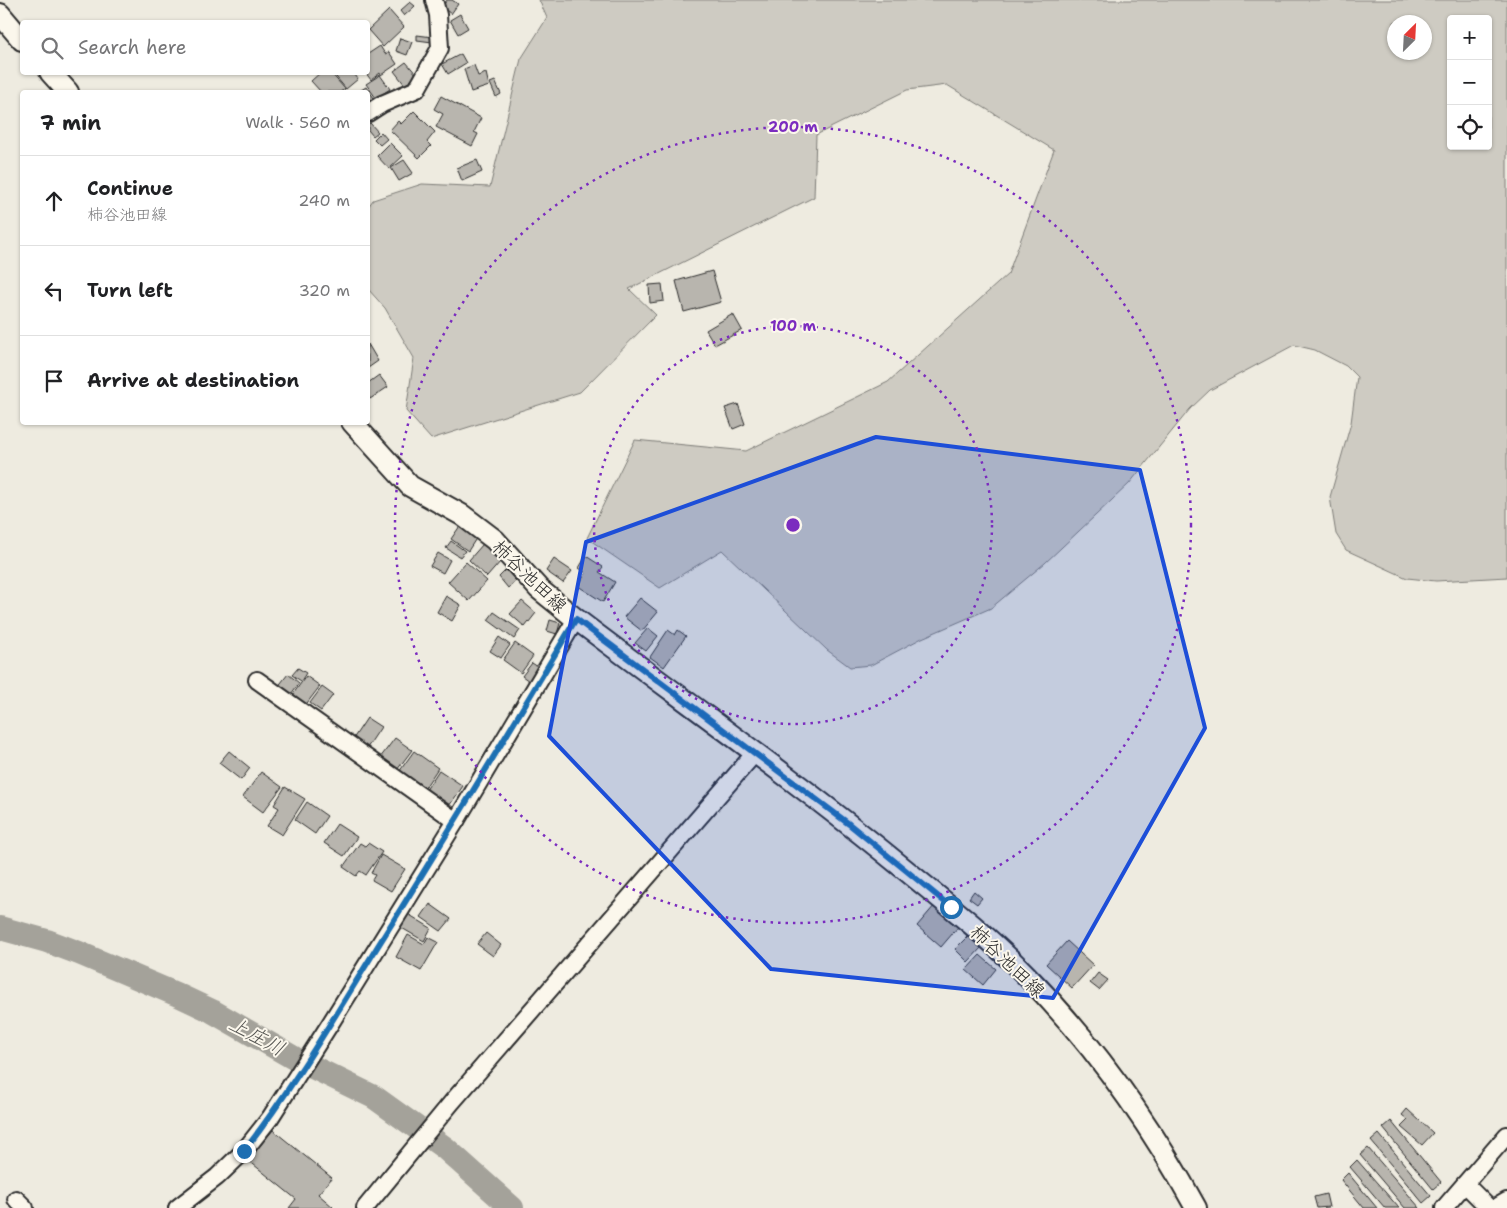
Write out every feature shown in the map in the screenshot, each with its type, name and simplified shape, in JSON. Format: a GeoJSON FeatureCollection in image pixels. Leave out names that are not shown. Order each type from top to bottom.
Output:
{"type":"FeatureCollection","features":[{"type":"Feature","properties":{"kind":"main road"},"geometry":{"type":"LineString","coordinates":[[0,14],[20,38]]}},
{"type":"Feature","properties":{"kind":"main road"},"geometry":{"type":"LineString","coordinates":[[53,75],[66,90]]}},
{"type":"Feature","properties":{"kind":"main road","name":"柿谷池田線"},"geometry":{"type":"LineString","coordinates":[[355,425],[410,486],[462,515],[495,540],[539,588],[576,619],[849,824],[944,901],[1024,973],[1118,1081],[1172,1163],[1196,1208]]}},
{"type":"Feature","properties":{"kind":"street"},"geometry":{"type":"LineString","coordinates":[[370,113],[382,104],[417,89],[440,48],[438,15],[434,0]]}},
{"type":"Feature","properties":{"kind":"street"},"geometry":{"type":"LineString","coordinates":[[177,1208],[217,1177],[244,1151],[270,1118],[456,821],[576,619]]}},
{"type":"Feature","properties":{"kind":"street"},"geometry":{"type":"LineString","coordinates":[[257,680],[456,821]]}},
{"type":"Feature","properties":{"kind":"street"},"geometry":{"type":"LineString","coordinates":[[365,1208],[452,1102],[755,753]]}},
{"type":"Feature","properties":{"kind":"street"},"geometry":{"type":"LineString","coordinates":[[1444,1208],[1507,1135]]}},
{"type":"Feature","properties":{"kind":"street"},"geometry":{"type":"LineString","coordinates":[[1465,1184],[1489,1208]]}},
{"type":"Feature","properties":{"kind":"street"},"geometry":{"type":"LineString","coordinates":[[1495,1208],[1507,1201]]}},
{"type":"Feature","properties":{"kind":"highlighted area"},"geometry":{"type":"Polygon","coordinates":[[[876,437],[1140,470],[1205,728],[1053,998],[771,969],[549,736],[586,542],[876,437]]]}},
{"type":"Feature","properties":{"kind":"shaded area"},"geometry":{"type":"Polygon","coordinates":[[[539,0],[1507,0],[1507,577],[1436,581],[1407,578],[1346,550],[1336,534],[1330,497],[1351,423],[1357,377],[1346,366],[1315,350],[1294,345],[1210,390],[1190,409],[1129,484],[1045,563],[991,608],[922,638],[871,665],[850,667],[827,650],[722,550],[660,588],[587,538],[635,440],[746,451],[888,382],[1008,274],[1054,150],[947,85],[907,90],[816,135],[814,197],[629,289],[656,315],[580,392],[431,439],[406,411],[414,358],[385,308],[370,291],[370,204],[373,200],[422,184],[490,187],[521,59],[547,18],[539,0]]]}},
{"type":"Feature","properties":{"kind":"building"},"geometry":{"type":"Polygon","coordinates":[[[447,0],[452,0],[458,4],[451,14],[442,7],[447,0]]]}},
{"type":"Feature","properties":{"kind":"building"},"geometry":{"type":"Polygon","coordinates":[[[410,2],[415,6],[404,16],[400,11],[410,2]]]}},
{"type":"Feature","properties":{"kind":"building"},"geometry":{"type":"Polygon","coordinates":[[[389,10],[404,27],[383,47],[370,32],[370,28],[389,10]]]}},
{"type":"Feature","properties":{"kind":"building"},"geometry":{"type":"Polygon","coordinates":[[[460,14],[468,28],[458,34],[450,20],[460,14]]]}},
{"type":"Feature","properties":{"kind":"building"},"geometry":{"type":"Polygon","coordinates":[[[417,35],[433,37],[432,42],[417,40],[417,35]]]}},
{"type":"Feature","properties":{"kind":"building"},"geometry":{"type":"Polygon","coordinates":[[[400,38],[412,42],[407,55],[396,51],[400,38]]]}},
{"type":"Feature","properties":{"kind":"building"},"geometry":{"type":"Polygon","coordinates":[[[380,46],[385,54],[389,52],[397,64],[371,80],[367,75],[370,75],[370,53],[380,46]]]}},
{"type":"Feature","properties":{"kind":"building"},"geometry":{"type":"Polygon","coordinates":[[[461,54],[466,63],[448,74],[442,64],[461,54]]]}},
{"type":"Feature","properties":{"kind":"building"},"geometry":{"type":"Polygon","coordinates":[[[406,62],[417,75],[405,85],[394,71],[406,62]]]}},
{"type":"Feature","properties":{"kind":"building"},"geometry":{"type":"Polygon","coordinates":[[[474,65],[478,76],[486,73],[489,86],[471,92],[464,69],[474,65]]]}},
{"type":"Feature","properties":{"kind":"building"},"geometry":{"type":"Polygon","coordinates":[[[318,75],[333,75],[345,89],[319,90],[311,81],[318,75]]]}},
{"type":"Feature","properties":{"kind":"building"},"geometry":{"type":"Polygon","coordinates":[[[334,75],[355,75],[358,79],[346,89],[334,75]]]}},
{"type":"Feature","properties":{"kind":"building"},"geometry":{"type":"Polygon","coordinates":[[[380,75],[390,89],[376,98],[366,84],[380,75]]]}},
{"type":"Feature","properties":{"kind":"building"},"geometry":{"type":"Polygon","coordinates":[[[495,81],[501,94],[496,97],[490,83],[495,81]]]}},
{"type":"Feature","properties":{"kind":"building"},"geometry":{"type":"Polygon","coordinates":[[[370,92],[374,98],[370,101],[370,92]]]}},
{"type":"Feature","properties":{"kind":"building"},"geometry":{"type":"Polygon","coordinates":[[[441,96],[481,118],[474,132],[478,134],[472,146],[436,127],[443,114],[434,109],[441,96]]]}},
{"type":"Feature","properties":{"kind":"building"},"geometry":{"type":"Polygon","coordinates":[[[414,111],[435,132],[427,142],[431,146],[419,158],[390,130],[398,121],[401,124],[414,111]]]}},
{"type":"Feature","properties":{"kind":"building"},"geometry":{"type":"Polygon","coordinates":[[[370,123],[378,132],[373,136],[370,132],[370,123]]]}},
{"type":"Feature","properties":{"kind":"building"},"geometry":{"type":"Polygon","coordinates":[[[381,132],[387,139],[380,145],[374,139],[381,132]]]}},
{"type":"Feature","properties":{"kind":"building"},"geometry":{"type":"Polygon","coordinates":[[[390,143],[403,156],[389,169],[377,156],[390,143]]]}},
{"type":"Feature","properties":{"kind":"building"},"geometry":{"type":"Polygon","coordinates":[[[404,160],[413,173],[399,181],[391,168],[404,160]]]}},
{"type":"Feature","properties":{"kind":"building"},"geometry":{"type":"Polygon","coordinates":[[[477,160],[482,172],[462,181],[457,168],[477,160]]]}},
{"type":"Feature","properties":{"kind":"building"},"geometry":{"type":"Polygon","coordinates":[[[712,271],[721,302],[684,312],[676,281],[712,271]]]}},
{"type":"Feature","properties":{"kind":"building"},"geometry":{"type":"Polygon","coordinates":[[[662,284],[664,301],[650,303],[649,285],[662,284]]]}},
{"type":"Feature","properties":{"kind":"building"},"geometry":{"type":"Polygon","coordinates":[[[733,314],[742,330],[715,345],[706,330],[733,314]]]}},
{"type":"Feature","properties":{"kind":"building"},"geometry":{"type":"Polygon","coordinates":[[[370,347],[378,361],[370,367],[370,347]]]}},
{"type":"Feature","properties":{"kind":"building"},"geometry":{"type":"Polygon","coordinates":[[[379,375],[388,387],[370,399],[370,382],[379,375]]]}},
{"type":"Feature","properties":{"kind":"building"},"geometry":{"type":"Polygon","coordinates":[[[738,404],[745,424],[733,429],[725,408],[738,404]]]}},
{"type":"Feature","properties":{"kind":"building"},"geometry":{"type":"Polygon","coordinates":[[[460,526],[477,537],[468,551],[451,539],[460,526]]]}},
{"type":"Feature","properties":{"kind":"building"},"geometry":{"type":"Polygon","coordinates":[[[451,541],[465,551],[460,557],[446,548],[451,541]]]}},
{"type":"Feature","properties":{"kind":"building"},"geometry":{"type":"Polygon","coordinates":[[[483,544],[501,561],[487,577],[469,560],[483,544]]]}},
{"type":"Feature","properties":{"kind":"building"},"geometry":{"type":"Polygon","coordinates":[[[438,553],[450,560],[443,573],[430,566],[438,553]]]}},
{"type":"Feature","properties":{"kind":"building"},"geometry":{"type":"Polygon","coordinates":[[[586,556],[603,567],[599,572],[615,582],[603,602],[578,586],[586,573],[579,568],[586,556]]]}},
{"type":"Feature","properties":{"kind":"building"},"geometry":{"type":"Polygon","coordinates":[[[554,559],[572,571],[563,583],[546,571],[554,559]]]}},
{"type":"Feature","properties":{"kind":"building"},"geometry":{"type":"Polygon","coordinates":[[[466,562],[487,581],[469,601],[448,582],[466,562]]]}},
{"type":"Feature","properties":{"kind":"building"},"geometry":{"type":"Polygon","coordinates":[[[506,570],[516,581],[508,588],[499,577],[506,570]]]}},
{"type":"Feature","properties":{"kind":"building"},"geometry":{"type":"Polygon","coordinates":[[[446,596],[461,605],[452,621],[437,612],[446,596]]]}},
{"type":"Feature","properties":{"kind":"building"},"geometry":{"type":"Polygon","coordinates":[[[640,598],[658,612],[642,631],[624,617],[640,598]]]}},
{"type":"Feature","properties":{"kind":"building"},"geometry":{"type":"Polygon","coordinates":[[[522,601],[536,613],[525,627],[510,614],[522,601]]]}},
{"type":"Feature","properties":{"kind":"building"},"geometry":{"type":"Polygon","coordinates":[[[494,612],[520,630],[514,639],[488,620],[494,612]]]}},
{"type":"Feature","properties":{"kind":"building"},"geometry":{"type":"Polygon","coordinates":[[[550,620],[560,623],[557,634],[547,631],[550,620]]]}},
{"type":"Feature","properties":{"kind":"building"},"geometry":{"type":"Polygon","coordinates":[[[648,628],[658,636],[646,651],[635,643],[648,628]]]}},
{"type":"Feature","properties":{"kind":"building"},"geometry":{"type":"Polygon","coordinates":[[[668,630],[675,635],[678,630],[686,636],[664,667],[650,657],[668,630]]]}},
{"type":"Feature","properties":{"kind":"building"},"geometry":{"type":"Polygon","coordinates":[[[499,637],[510,645],[501,658],[490,651],[499,637]]]}},
{"type":"Feature","properties":{"kind":"building"},"geometry":{"type":"Polygon","coordinates":[[[515,643],[533,656],[521,673],[503,660],[515,643]]]}},
{"type":"Feature","properties":{"kind":"building"},"geometry":{"type":"Polygon","coordinates":[[[532,663],[541,669],[532,683],[522,676],[532,663]]]}},
{"type":"Feature","properties":{"kind":"building"},"geometry":{"type":"Polygon","coordinates":[[[298,668],[306,673],[301,681],[292,675],[298,668]]]}},
{"type":"Feature","properties":{"kind":"building"},"geometry":{"type":"Polygon","coordinates":[[[288,674],[299,683],[289,697],[277,688],[288,674]]]}},
{"type":"Feature","properties":{"kind":"building"},"geometry":{"type":"Polygon","coordinates":[[[306,676],[320,686],[304,707],[291,697],[306,676]]]}},
{"type":"Feature","properties":{"kind":"building"},"geometry":{"type":"Polygon","coordinates":[[[322,687],[333,695],[321,711],[310,703],[322,687]]]}},
{"type":"Feature","properties":{"kind":"building"},"geometry":{"type":"Polygon","coordinates":[[[367,718],[381,727],[365,751],[351,742],[367,718]]]}},
{"type":"Feature","properties":{"kind":"building"},"geometry":{"type":"Polygon","coordinates":[[[395,738],[412,750],[397,770],[380,758],[395,738]]]}},
{"type":"Feature","properties":{"kind":"building"},"geometry":{"type":"Polygon","coordinates":[[[229,751],[250,768],[241,780],[219,763],[229,751]]]}},
{"type":"Feature","properties":{"kind":"building"},"geometry":{"type":"Polygon","coordinates":[[[414,751],[438,768],[424,789],[399,772],[414,751]]]}},
{"type":"Feature","properties":{"kind":"building"},"geometry":{"type":"Polygon","coordinates":[[[439,770],[463,786],[449,806],[426,790],[439,770]]]}},
{"type":"Feature","properties":{"kind":"building"},"geometry":{"type":"Polygon","coordinates":[[[261,772],[282,787],[263,812],[243,797],[261,772]]]}},
{"type":"Feature","properties":{"kind":"building"},"geometry":{"type":"Polygon","coordinates":[[[285,787],[305,799],[282,835],[267,826],[279,808],[274,805],[285,787]]]}},
{"type":"Feature","properties":{"kind":"building"},"geometry":{"type":"Polygon","coordinates":[[[307,802],[327,816],[315,834],[295,820],[307,802]]]}},
{"type":"Feature","properties":{"kind":"building"},"geometry":{"type":"Polygon","coordinates":[[[337,824],[357,837],[344,856],[324,843],[337,824]]]}},
{"type":"Feature","properties":{"kind":"building"},"geometry":{"type":"Polygon","coordinates":[[[360,843],[365,846],[368,843],[382,852],[366,875],[360,871],[356,876],[343,867],[360,843]]]}},
{"type":"Feature","properties":{"kind":"building"},"geometry":{"type":"Polygon","coordinates":[[[381,855],[405,869],[391,891],[372,880],[375,875],[371,873],[381,855]]]}},
{"type":"Feature","properties":{"kind":"building"},"geometry":{"type":"Polygon","coordinates":[[[974,891],[982,898],[977,904],[969,898],[974,891]]]}},
{"type":"Feature","properties":{"kind":"building"},"geometry":{"type":"Polygon","coordinates":[[[430,904],[451,919],[441,931],[421,917],[430,904]]]}},
{"type":"Feature","properties":{"kind":"building"},"geometry":{"type":"Polygon","coordinates":[[[935,905],[959,926],[941,947],[917,926],[935,905]]]}},
{"type":"Feature","properties":{"kind":"building"},"geometry":{"type":"Polygon","coordinates":[[[408,914],[431,928],[424,941],[400,927],[408,914]]]}},
{"type":"Feature","properties":{"kind":"building"},"geometry":{"type":"Polygon","coordinates":[[[486,933],[501,945],[493,956],[477,944],[486,933]]]}},
{"type":"Feature","properties":{"kind":"building"},"geometry":{"type":"Polygon","coordinates":[[[408,935],[424,944],[428,937],[438,942],[421,971],[396,957],[408,935]]]}},
{"type":"Feature","properties":{"kind":"building"},"geometry":{"type":"Polygon","coordinates":[[[968,936],[981,948],[968,962],[955,949],[968,936]]]}},
{"type":"Feature","properties":{"kind":"building"},"geometry":{"type":"Polygon","coordinates":[[[1067,941],[1093,965],[1072,988],[1046,964],[1067,941]]]}},
{"type":"Feature","properties":{"kind":"building"},"geometry":{"type":"Polygon","coordinates":[[[980,955],[996,969],[983,985],[966,970],[980,955]]]}},
{"type":"Feature","properties":{"kind":"building"},"geometry":{"type":"Polygon","coordinates":[[[1098,973],[1108,980],[1099,990],[1090,983],[1098,973]]]}},
{"type":"Feature","properties":{"kind":"building"},"geometry":{"type":"Polygon","coordinates":[[[1407,1109],[1433,1133],[1422,1145],[1401,1127],[1408,1120],[1402,1115],[1407,1109]]]}},
{"type":"Feature","properties":{"kind":"building"},"geometry":{"type":"Polygon","coordinates":[[[1391,1121],[1441,1182],[1433,1189],[1383,1128],[1391,1121]]]}},
{"type":"Feature","properties":{"kind":"building"},"geometry":{"type":"Polygon","coordinates":[[[273,1130],[332,1178],[318,1194],[332,1208],[289,1208],[296,1199],[248,1160],[273,1130]]]}},
{"type":"Feature","properties":{"kind":"building"},"geometry":{"type":"Polygon","coordinates":[[[1379,1134],[1431,1196],[1423,1203],[1371,1141],[1379,1134]]]}},
{"type":"Feature","properties":{"kind":"building"},"geometry":{"type":"Polygon","coordinates":[[[1368,1148],[1420,1208],[1405,1208],[1360,1155],[1368,1148]]]}},
{"type":"Feature","properties":{"kind":"building"},"geometry":{"type":"Polygon","coordinates":[[[1357,1160],[1399,1208],[1385,1208],[1350,1167],[1357,1160]]]}},
{"type":"Feature","properties":{"kind":"building"},"geometry":{"type":"Polygon","coordinates":[[[1348,1173],[1377,1208],[1364,1208],[1341,1180],[1348,1173]]]}},
{"type":"Feature","properties":{"kind":"building"},"geometry":{"type":"Polygon","coordinates":[[[1326,1194],[1329,1207],[1317,1208],[1314,1197],[1326,1194]]]}},
{"type":"Feature","properties":{"kind":"waterway","name":"上庄川"},"geometry":{"type":"LineString","coordinates":[[0,928],[47,941],[79,953],[178,995],[212,1011],[294,1058],[374,1097],[445,1148],[512,1208]]}},
{"type":"Feature","properties":{"kind":"route"},"geometry":{"type":"LineString","coordinates":[[244,1151],[270,1118],[330,1024],[456,821],[576,619],[849,824],[951,907]]}}]}
